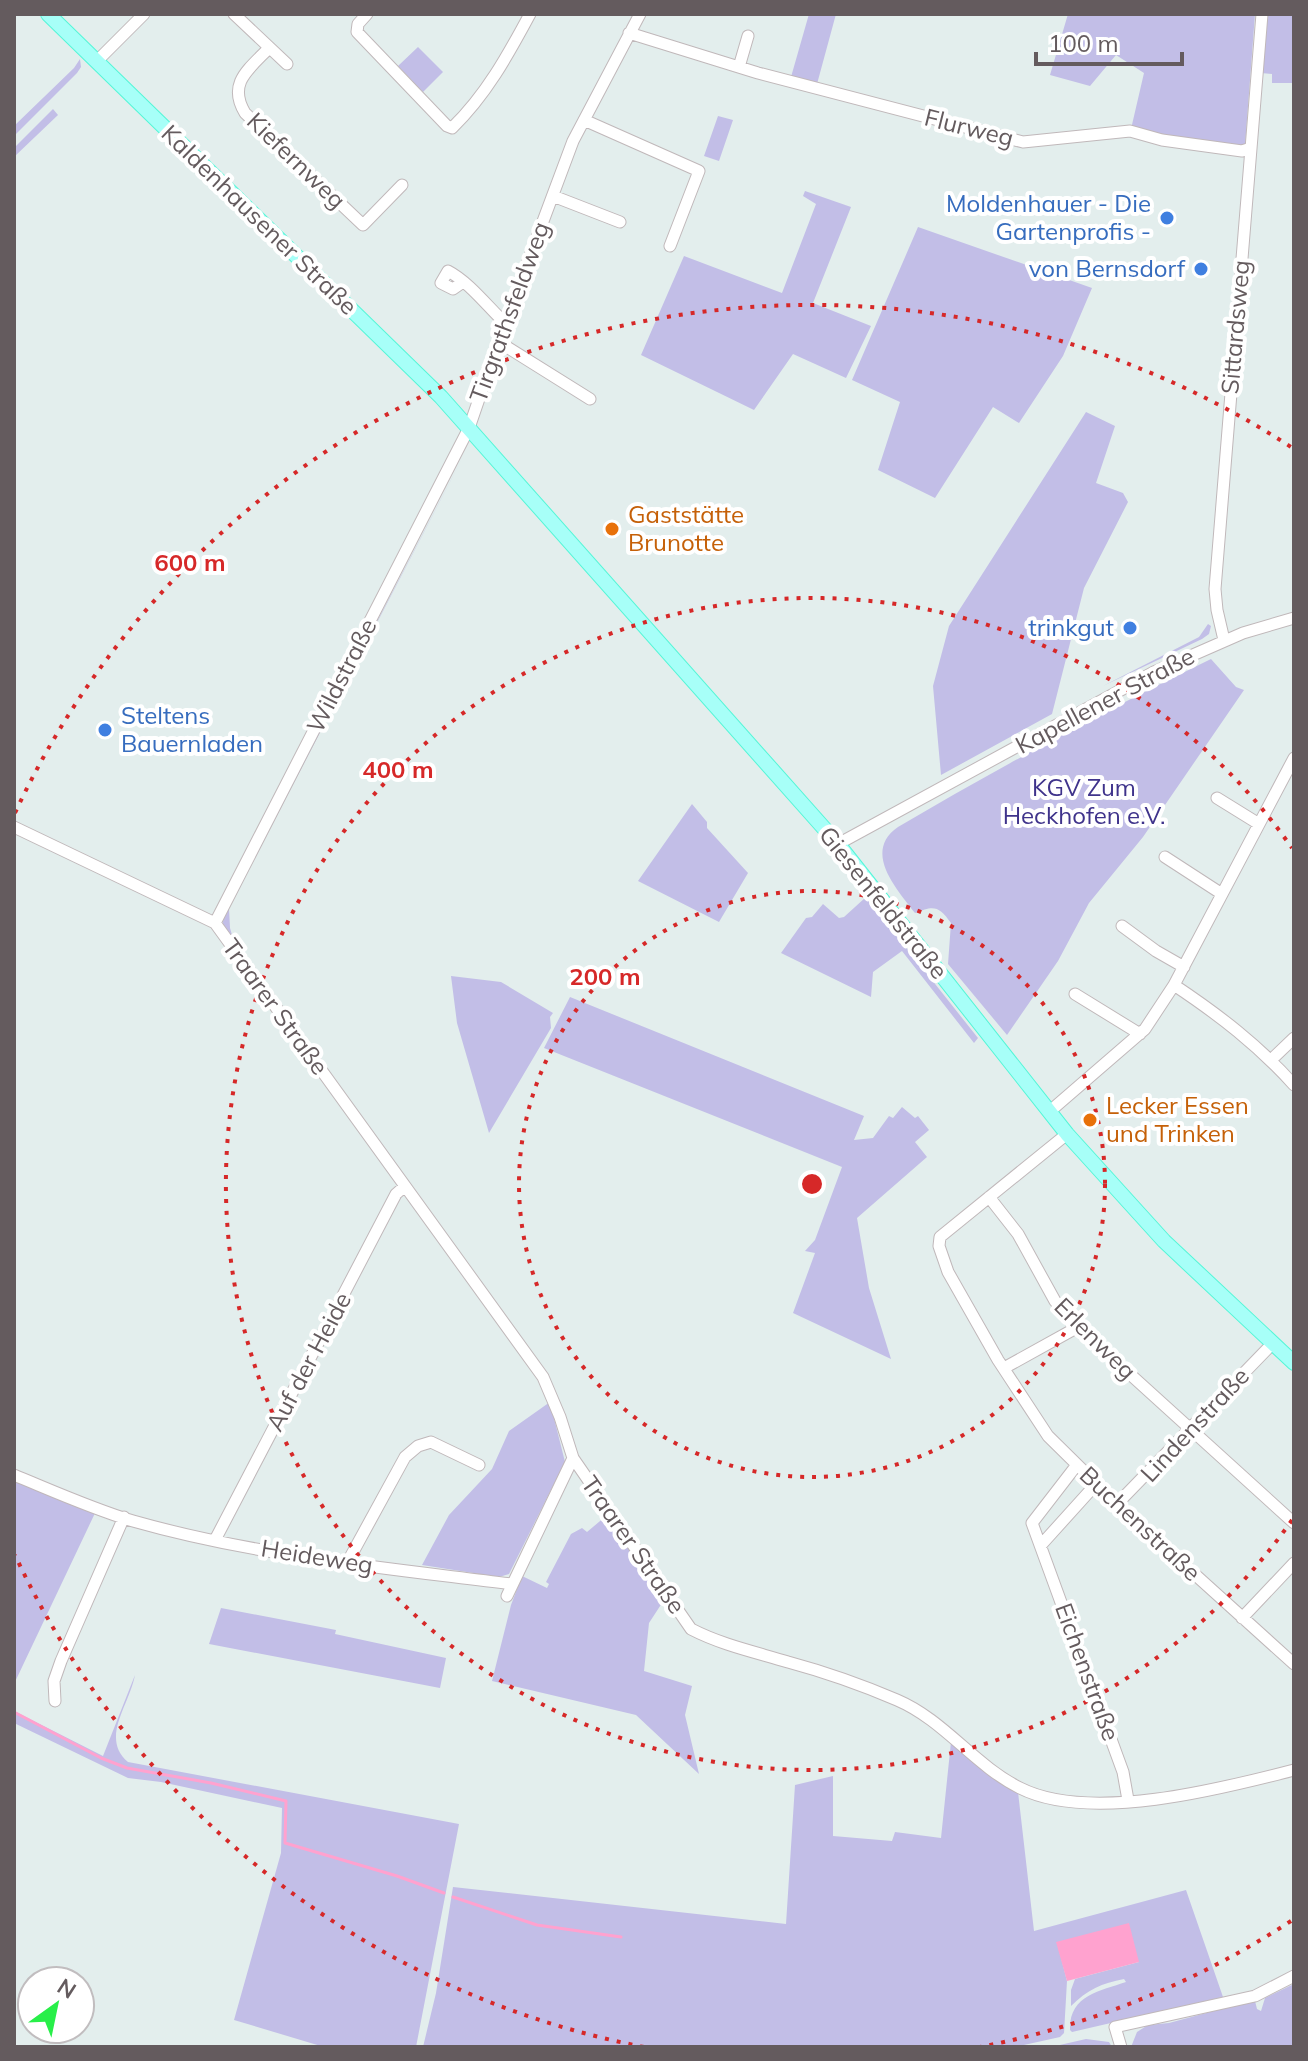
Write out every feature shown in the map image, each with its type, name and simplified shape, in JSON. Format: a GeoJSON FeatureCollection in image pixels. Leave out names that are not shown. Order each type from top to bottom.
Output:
{"type":"FeatureCollection","features":[{"type":"Feature","properties":{"kind":"main road","name":"Kaldenhausener Straße"},"geometry":{"type":"LineString","coordinates":[[48,14],[441,397],[472,432]]}},
{"type":"Feature","properties":{"kind":"main road","name":"Giesenfeldstraße"},"geometry":{"type":"LineString","coordinates":[[472,432],[838,844],[1067,1134],[1164,1241],[1294,1363]]}},
{"type":"Feature","properties":{"kind":"street"},"geometry":{"type":"LineString","coordinates":[[97,61],[144,14]]}},
{"type":"Feature","properties":{"kind":"street"},"geometry":{"type":"LineString","coordinates":[[234,14],[287,64]]}},
{"type":"Feature","properties":{"kind":"street"},"geometry":{"type":"LineString","coordinates":[[367,14],[358,24],[357,32],[452,128],[470,110],[495,75],[529,15]]}},
{"type":"Feature","properties":{"kind":"street","name":"Tirgrathsfeldweg"},"geometry":{"type":"LineString","coordinates":[[472,432],[505,323],[553,196],[584,120],[640,14]]}},
{"type":"Feature","properties":{"kind":"street","name":"Sittardsweg"},"geometry":{"type":"LineString","coordinates":[[1224,640],[1215,589],[1262,14]]}},
{"type":"Feature","properties":{"kind":"street","name":"Flurweg"},"geometry":{"type":"LineString","coordinates":[[629,33],[739,67],[1023,142],[1130,131],[1162,140],[1242,151],[1251,148]]}},
{"type":"Feature","properties":{"kind":"street"},"geometry":{"type":"LineString","coordinates":[[739,67],[748,36]]}},
{"type":"Feature","properties":{"kind":"street","name":"Kiefernweg"},"geometry":{"type":"LineString","coordinates":[[269,48],[241,78],[237,92],[245,113],[363,225],[402,185]]}},
{"type":"Feature","properties":{"kind":"street"},"geometry":{"type":"LineString","coordinates":[[584,120],[699,171],[670,246]]}},
{"type":"Feature","properties":{"kind":"street","name":"Tirgrathsfeldweg"},"geometry":{"type":"LineString","coordinates":[[553,196],[620,222]]}},
{"type":"Feature","properties":{"kind":"street"},"geometry":{"type":"LineString","coordinates":[[463,282],[505,323]]}},
{"type":"Feature","properties":{"kind":"street"},"geometry":{"type":"LineString","coordinates":[[499,342],[590,399]]}},
{"type":"Feature","properties":{"kind":"street","name":"Wildstraße"},"geometry":{"type":"LineString","coordinates":[[215,923],[472,432]]}},
{"type":"Feature","properties":{"kind":"street","name":"Kapellener Straße"},"geometry":{"type":"LineString","coordinates":[[838,844],[1154,672],[1224,640],[1294,618]]}},
{"type":"Feature","properties":{"kind":"street"},"geometry":{"type":"LineString","coordinates":[[1049,1112],[1140,1034],[1174,985],[1294,758]]}},
{"type":"Feature","properties":{"kind":"street"},"geometry":{"type":"LineString","coordinates":[[1217,798],[1259,824]]}},
{"type":"Feature","properties":{"kind":"street"},"geometry":{"type":"LineString","coordinates":[[14,827],[215,923]]}},
{"type":"Feature","properties":{"kind":"street"},"geometry":{"type":"LineString","coordinates":[[1165,857],[1222,894]]}},
{"type":"Feature","properties":{"kind":"street","name":"Traarer Straße"},"geometry":{"type":"LineString","coordinates":[[215,923],[543,1377],[573,1458],[691,1629],[712,1640],[816,1670],[903,1702],[939,1726],[980,1763],[1021,1789],[1048,1798],[1070,1801],[1128,1800],[1224,1788],[1294,1770]]}},
{"type":"Feature","properties":{"kind":"street"},"geometry":{"type":"LineString","coordinates":[[1122,926],[1184,967]]}},
{"type":"Feature","properties":{"kind":"street"},"geometry":{"type":"LineString","coordinates":[[1174,985],[1227,1020],[1294,1085]]}},
{"type":"Feature","properties":{"kind":"street"},"geometry":{"type":"LineString","coordinates":[[1075,994],[1140,1034]]}},
{"type":"Feature","properties":{"kind":"street"},"geometry":{"type":"LineString","coordinates":[[1271,1060],[1294,1038]]}},
{"type":"Feature","properties":{"kind":"street","name":"Buchenstraße"},"geometry":{"type":"LineString","coordinates":[[1067,1134],[940,1237],[939,1246],[948,1272],[1048,1436],[1076,1466],[1294,1664]]}},
{"type":"Feature","properties":{"kind":"street","name":"Auf der Heide"},"geometry":{"type":"LineString","coordinates":[[215,1540],[396,1194],[405,1186]]}},
{"type":"Feature","properties":{"kind":"street","name":"Erlenweg"},"geometry":{"type":"LineString","coordinates":[[989,1197],[1018,1234],[1055,1301],[1078,1327],[1294,1523]]}},
{"type":"Feature","properties":{"kind":"street"},"geometry":{"type":"LineString","coordinates":[[1004,1368],[1078,1327]]}},
{"type":"Feature","properties":{"kind":"street","name":"Lindenstraße"},"geometry":{"type":"LineString","coordinates":[[1117,1504],[1272,1344]]}},
{"type":"Feature","properties":{"kind":"street"},"geometry":{"type":"LineString","coordinates":[[347,1563],[405,1457],[418,1446],[431,1442],[479,1465]]}},
{"type":"Feature","properties":{"kind":"street"},"geometry":{"type":"LineString","coordinates":[[507,1596],[573,1458]]}},
{"type":"Feature","properties":{"kind":"street","name":"Eichenstraße"},"geometry":{"type":"LineString","coordinates":[[1076,1466],[1032,1523],[1123,1772],[1128,1800]]}},
{"type":"Feature","properties":{"kind":"street","name":"Heideweg"},"geometry":{"type":"LineString","coordinates":[[14,1475],[124,1517],[215,1540],[347,1563],[512,1584]]}},
{"type":"Feature","properties":{"kind":"street"},"geometry":{"type":"LineString","coordinates":[[1041,1545],[1097,1483]]}},
{"type":"Feature","properties":{"kind":"street"},"geometry":{"type":"LineString","coordinates":[[55,1701],[54,1681],[61,1661],[124,1517]]}},
{"type":"Feature","properties":{"kind":"street"},"geometry":{"type":"LineString","coordinates":[[1242,1618],[1294,1563]]}},
{"type":"Feature","properties":{"kind":"street"},"geometry":{"type":"LineString","coordinates":[[1121,2047],[1115,2027],[1255,1996],[1294,1976]]}},
{"type":"Feature","properties":{"kind":"green space"},"geometry":{"type":"Polygon","coordinates":[[[809,14],[836,14],[817,84],[791,77],[809,14]]]}},
{"type":"Feature","properties":{"kind":"green space"},"geometry":{"type":"Polygon","coordinates":[[[1068,14],[1255,14],[1245,146],[1131,129],[1144,73],[1116,55],[1090,86],[1050,75],[1068,14]]]}},
{"type":"Feature","properties":{"kind":"green space"},"geometry":{"type":"Polygon","coordinates":[[[1265,14],[1294,14],[1294,83],[1272,83],[1272,74],[1261,73],[1265,14]]]}},
{"type":"Feature","properties":{"kind":"green space"},"geometry":{"type":"Polygon","coordinates":[[[418,47],[443,72],[423,92],[398,66],[418,47]]]}},
{"type":"Feature","properties":{"kind":"green space"},"geometry":{"type":"Polygon","coordinates":[[[80,59],[81,67],[77,73],[14,136],[14,126],[80,59]]]}},
{"type":"Feature","properties":{"kind":"green space"},"geometry":{"type":"Polygon","coordinates":[[[53,109],[58,115],[14,157],[14,148],[53,109]]]}},
{"type":"Feature","properties":{"kind":"green space"},"geometry":{"type":"Polygon","coordinates":[[[718,116],[733,120],[719,161],[704,156],[718,116]]]}},
{"type":"Feature","properties":{"kind":"green space"},"geometry":{"type":"Polygon","coordinates":[[[805,191],[851,207],[813,303],[871,326],[846,378],[793,354],[754,410],[641,355],[684,256],[782,293],[816,204],[803,196],[805,191]]]}},
{"type":"Feature","properties":{"kind":"green space"},"geometry":{"type":"Polygon","coordinates":[[[918,227],[1092,288],[1063,356],[1019,423],[993,407],[935,498],[878,470],[900,402],[852,380],[918,227]]]}},
{"type":"Feature","properties":{"kind":"green space"},"geometry":{"type":"Polygon","coordinates":[[[1086,412],[1115,426],[1096,483],[1123,493],[1128,502],[1084,588],[1052,714],[941,775],[933,686],[949,626],[1086,412]]]}},
{"type":"Feature","properties":{"kind":"green space"},"geometry":{"type":"Polygon","coordinates":[[[464,455],[229,908],[234,942],[222,926],[225,913],[464,455]]]}},
{"type":"Feature","properties":{"kind":"green space"},"geometry":{"type":"Polygon","coordinates":[[[1208,624],[1211,626],[1209,634],[1202,639],[1103,686],[1199,637],[1208,624]]]}},
{"type":"Feature","properties":{"kind":"green space","name":"KGV Zum Heckhofen e.V."},"geometry":{"type":"Polygon","coordinates":[[[1211,659],[1236,687],[1244,690],[1143,837],[1089,903],[1058,961],[1007,1035],[948,964],[951,923],[947,917],[936,909],[915,913],[892,882],[883,859],[883,848],[888,837],[898,827],[1014,761],[1211,659]]]}},
{"type":"Feature","properties":{"kind":"green space"},"geometry":{"type":"Polygon","coordinates":[[[692,804],[707,822],[707,828],[748,873],[719,922],[638,881],[692,804]]]}},
{"type":"Feature","properties":{"kind":"green space"},"geometry":{"type":"Polygon","coordinates":[[[866,897],[978,1038],[974,1043],[902,951],[873,972],[871,997],[781,953],[806,918],[812,917],[823,904],[839,918],[866,897]]]}},
{"type":"Feature","properties":{"kind":"green space"},"geometry":{"type":"Polygon","coordinates":[[[451,976],[501,982],[553,1013],[550,1017],[551,1028],[489,1133],[457,1023],[451,976]]]}},
{"type":"Feature","properties":{"kind":"green space"},"geometry":{"type":"Polygon","coordinates":[[[570,997],[864,1116],[854,1140],[873,1138],[889,1116],[893,1118],[902,1107],[915,1118],[918,1116],[929,1130],[915,1142],[927,1157],[857,1218],[869,1288],[891,1359],[793,1313],[815,1253],[805,1251],[815,1240],[842,1167],[544,1048],[570,997]]]}},
{"type":"Feature","properties":{"kind":"green space"},"geometry":{"type":"Polygon","coordinates":[[[550,1402],[565,1462],[509,1574],[499,1577],[422,1565],[449,1515],[492,1469],[509,1431],[550,1402]]]}},
{"type":"Feature","properties":{"kind":"green space"},"geometry":{"type":"Polygon","coordinates":[[[14,1480],[96,1511],[14,1684],[14,1480]]]}},
{"type":"Feature","properties":{"kind":"green space"},"geometry":{"type":"Polygon","coordinates":[[[606,1516],[664,1600],[649,1623],[644,1671],[692,1686],[685,1715],[699,1774],[636,1715],[492,1681],[511,1605],[522,1576],[547,1588],[549,1584],[546,1582],[571,1534],[582,1528],[587,1532],[606,1516]]]}},
{"type":"Feature","properties":{"kind":"green space"},"geometry":{"type":"Polygon","coordinates":[[[221,1608],[336,1630],[335,1634],[446,1658],[440,1688],[209,1644],[221,1608]]]}},
{"type":"Feature","properties":{"kind":"green space"},"geometry":{"type":"Polygon","coordinates":[[[135,1675],[116,1732],[120,1753],[128,1762],[459,1824],[416,2047],[324,2047],[234,2020],[281,1853],[282,1808],[128,1778],[14,1723],[14,1711],[103,1756],[135,1675]]]}},
{"type":"Feature","properties":{"kind":"green space"},"geometry":{"type":"Polygon","coordinates":[[[951,1742],[1018,1792],[1034,1931],[1186,1890],[1223,1997],[1072,2032],[1071,2018],[1080,2002],[1126,1982],[1124,1979],[1102,1985],[1071,2006],[1075,1979],[1139,1962],[1057,1942],[1067,1981],[1064,2033],[1060,2037],[1015,2047],[423,2047],[436,1993],[453,1887],[786,1924],[795,1785],[833,1776],[833,1836],[892,1841],[895,1832],[941,1838],[951,1742]]]}},
{"type":"Feature","properties":{"kind":"green space"},"geometry":{"type":"Polygon","coordinates":[[[1294,1984],[1294,2047],[1131,2047],[1137,2032],[1148,2025],[1169,2023],[1251,2001],[1255,2001],[1257,2009],[1261,2011],[1265,1998],[1294,1984]]]}},
{"type":"Feature","properties":{"kind":"green space"},"geometry":{"type":"Polygon","coordinates":[[[1086,2039],[1109,2042],[1112,2047],[1051,2047],[1086,2039]]]}},
{"type":"Feature","properties":{"kind":"shaded area"},"geometry":{"type":"Polygon","coordinates":[[[1129,1923],[1139,1962],[1067,1981],[1056,1942],[1129,1923]]]}},
{"type":"Feature","properties":{"kind":"waterway"},"geometry":{"type":"LineString","coordinates":[[14,1712],[101,1758],[127,1768],[286,1801],[285,1843],[444,1893]]}},
{"type":"Feature","properties":{"kind":"waterway"},"geometry":{"type":"LineString","coordinates":[[453,1897],[537,1925],[621,1937]]}},
{"type":"Feature","properties":{"kind":"place","name":"Moldenhauer - Die Gartenprofis -"},"geometry":{"type":"Point","coordinates":[1167,218]}},
{"type":"Feature","properties":{"kind":"place","name":"von Bernsdorf"},"geometry":{"type":"Point","coordinates":[1201,269]}},
{"type":"Feature","properties":{"kind":"place","name":"Gaststätte Brunotte"},"geometry":{"type":"Point","coordinates":[612,529]}},
{"type":"Feature","properties":{"kind":"place","name":"trinkgut"},"geometry":{"type":"Point","coordinates":[1130,628]}},
{"type":"Feature","properties":{"kind":"place","name":"Steltens Bauernladen"},"geometry":{"type":"Point","coordinates":[105,730]}},
{"type":"Feature","properties":{"kind":"place","name":"Lecker Essen und Trinken"},"geometry":{"type":"Point","coordinates":[1090,1120]}}]}
